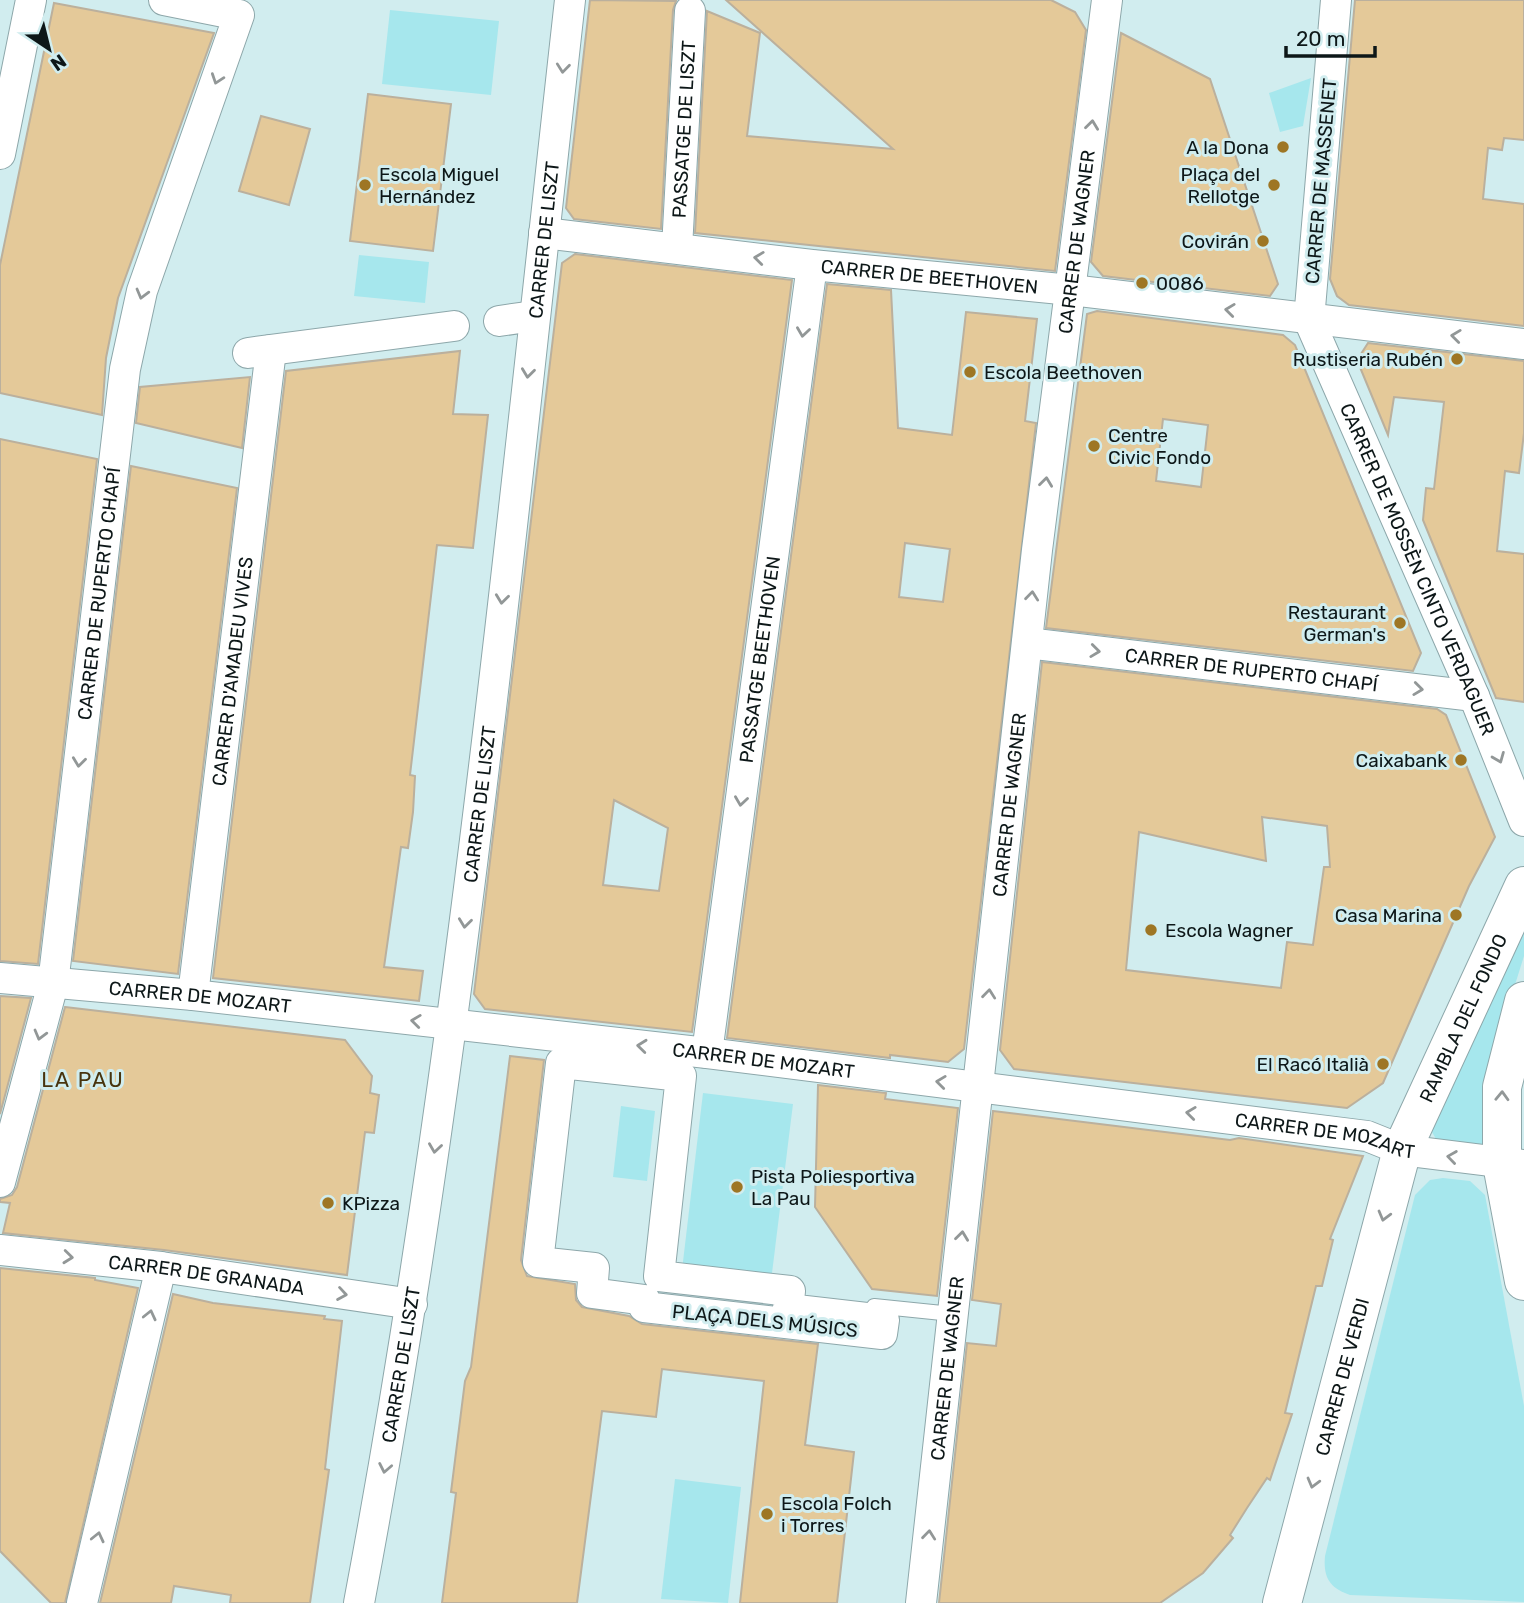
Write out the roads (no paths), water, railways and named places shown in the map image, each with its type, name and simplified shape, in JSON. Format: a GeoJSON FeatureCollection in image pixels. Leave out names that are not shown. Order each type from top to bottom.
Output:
{"type":"FeatureCollection","features":[{"type":"Feature","properties":{"kind":"street"},"geometry":{"type":"LineString","coordinates":[[0,154],[31,0]]}},
{"type":"Feature","properties":{"kind":"street","name":"CARRER DE RUPERTO CHAPÍ"},"geometry":{"type":"LineString","coordinates":[[0,1182],[53,984],[125,369],[142,291],[239,15],[164,0]]}},
{"type":"Feature","properties":{"kind":"street","name":"CARRER DE LISZT"},"geometry":{"type":"LineString","coordinates":[[359,1603],[412,1304],[453,1025],[570,0]]}},
{"type":"Feature","properties":{"kind":"street","name":"CARRER DE MASSENET"},"geometry":{"type":"LineString","coordinates":[[1309,320],[1336,0]]}},
{"type":"Feature","properties":{"kind":"street","name":"CARRER DE WAGNER"},"geometry":{"type":"LineString","coordinates":[[921,1603],[1027,643],[1071,290],[1101,3]]}},
{"type":"Feature","properties":{"kind":"street","name":"PASSATGE DE LISZT"},"geometry":{"type":"LineString","coordinates":[[677,248],[690,11]]}},
{"type":"Feature","properties":{"kind":"street","name":"CARRER DE BEETHOVEN"},"geometry":{"type":"LineString","coordinates":[[544,233],[812,265],[1071,290],[1524,344]]}},
{"type":"Feature","properties":{"kind":"street","name":"PASSATGE BEETHOVEN"},"geometry":{"type":"LineString","coordinates":[[707,1053],[812,265]]}},
{"type":"Feature","properties":{"kind":"street"},"geometry":{"type":"LineString","coordinates":[[499,321],[534,316]]}},
{"type":"Feature","properties":{"kind":"street","name":"CARRER DE MOSSÈN CINTO VERDAGUER"},"geometry":{"type":"LineString","coordinates":[[1309,320],[1475,696],[1524,821]]}},
{"type":"Feature","properties":{"kind":"street","name":"CARRER D'AMADEU VIVES"},"geometry":{"type":"LineString","coordinates":[[193,995],[259,352],[454,326]]}},
{"type":"Feature","properties":{"kind":"street","name":"CARRER DE RUPERTO CHAPÍ"},"geometry":{"type":"LineString","coordinates":[[1027,643],[1475,696]]}},
{"type":"Feature","properties":{"kind":"street","name":"RAMBLA DEL FONDO"},"geometry":{"type":"LineString","coordinates":[[1402,1150],[1524,886]]}},
{"type":"Feature","properties":{"kind":"street","name":"CARRER DE MOZART"},"geometry":{"type":"LineString","coordinates":[[0,978],[193,995],[978,1086],[1367,1136],[1402,1150],[1513,1165]]}},
{"type":"Feature","properties":{"kind":"street"},"geometry":{"type":"LineString","coordinates":[[1524,1001],[1502,1087],[1513,1165],[1524,1281]]}},
{"type":"Feature","properties":{"kind":"street","name":"PLAÇA DELS MÚSICS"},"geometry":{"type":"LineString","coordinates":[[561,1063],[681,1076],[659,1276],[790,1291],[788,1309],[884,1320],[883,1334],[644,1307],[645,1300],[592,1293],[594,1268],[538,1262],[561,1063]]}},
{"type":"Feature","properties":{"kind":"street","name":"CARRER DE VERDI"},"geometry":{"type":"LineString","coordinates":[[1282,1603],[1402,1150]]}},
{"type":"Feature","properties":{"kind":"street","name":"CARRER DE GRANADA"},"geometry":{"type":"LineString","coordinates":[[0,1250],[161,1267],[412,1304]]}},
{"type":"Feature","properties":{"kind":"street"},"geometry":{"type":"LineString","coordinates":[[82,1603],[161,1267]]}},
{"type":"Feature","properties":{"kind":"lane"},"geometry":{"type":"LineString","coordinates":[[797,1297],[953,1314]]}},
{"type":"Feature","properties":{"kind":"place","name":"A la Dona"},"geometry":{"type":"Point","coordinates":[1283,147]}},
{"type":"Feature","properties":{"kind":"place","name":"Escola Miguel Hernández"},"geometry":{"type":"Point","coordinates":[365,185]}},
{"type":"Feature","properties":{"kind":"place","name":"Plaça del Rellotge"},"geometry":{"type":"Point","coordinates":[1274,185]}},
{"type":"Feature","properties":{"kind":"place","name":"Covirán"},"geometry":{"type":"Point","coordinates":[1263,241]}},
{"type":"Feature","properties":{"kind":"place","name":"0086"},"geometry":{"type":"Point","coordinates":[1142,283]}},
{"type":"Feature","properties":{"kind":"place","name":"Rustiseria Rubén"},"geometry":{"type":"Point","coordinates":[1457,359]}},
{"type":"Feature","properties":{"kind":"place","name":"Escola Beethoven"},"geometry":{"type":"Point","coordinates":[970,372]}},
{"type":"Feature","properties":{"kind":"place","name":"Centre Civic Fondo"},"geometry":{"type":"Point","coordinates":[1094,446]}},
{"type":"Feature","properties":{"kind":"place","name":"Restaurant German's"},"geometry":{"type":"Point","coordinates":[1400,623]}},
{"type":"Feature","properties":{"kind":"place","name":"Caixabank"},"geometry":{"type":"Point","coordinates":[1461,760]}},
{"type":"Feature","properties":{"kind":"place","name":"Casa Marina"},"geometry":{"type":"Point","coordinates":[1456,915]}},
{"type":"Feature","properties":{"kind":"place","name":"Escola Wagner"},"geometry":{"type":"Point","coordinates":[1151,930]}},
{"type":"Feature","properties":{"kind":"place","name":"El Racó Italià"},"geometry":{"type":"Point","coordinates":[1383,1064]}},
{"type":"Feature","properties":{"kind":"place","name":"Pista Poliesportiva La Pau"},"geometry":{"type":"Point","coordinates":[737,1187]}},
{"type":"Feature","properties":{"kind":"place","name":"KPizza"},"geometry":{"type":"Point","coordinates":[328,1203]}},
{"type":"Feature","properties":{"kind":"place","name":"Escola Folch i Torres"},"geometry":{"type":"Point","coordinates":[767,1514]}},
{"type":"Feature","properties":{"kind":"district","name":"LA PAU"},"geometry":{"type":"Point","coordinates":[83,1079]}}]}
